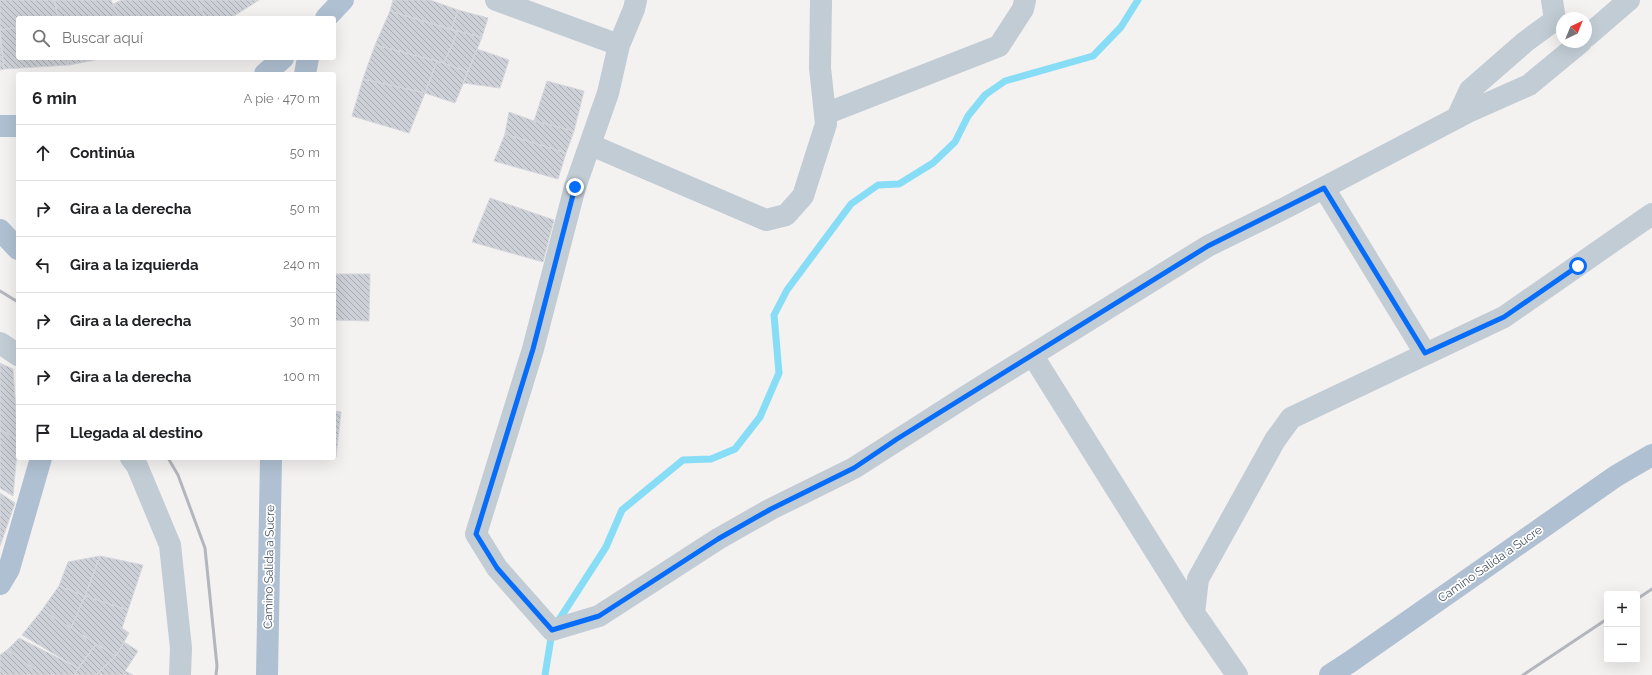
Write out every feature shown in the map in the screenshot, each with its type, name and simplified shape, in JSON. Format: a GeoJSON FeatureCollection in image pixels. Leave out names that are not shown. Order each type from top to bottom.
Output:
{"type":"FeatureCollection","features":[{"type":"Feature","properties":{"kind":"main road"},"geometry":{"type":"LineString","coordinates":[[328,16],[342,0]]}},
{"type":"Feature","properties":{"kind":"main road"},"geometry":{"type":"LineString","coordinates":[[267,72],[281,60]]}},
{"type":"Feature","properties":{"kind":"main road"},"geometry":{"type":"LineString","coordinates":[[305,72],[308,60]]}},
{"type":"Feature","properties":{"kind":"main road"},"geometry":{"type":"LineString","coordinates":[[0,126],[16,126]]}},
{"type":"Feature","properties":{"kind":"main road"},"geometry":{"type":"LineString","coordinates":[[0,230],[16,247]]}},
{"type":"Feature","properties":{"kind":"main road","name":"Camino Salida a Sucre"},"geometry":{"type":"LineString","coordinates":[[1330,675],[1616,476],[1652,455]]}},
{"type":"Feature","properties":{"kind":"main road"},"geometry":{"type":"LineString","coordinates":[[3,572],[40,460]]}},
{"type":"Feature","properties":{"kind":"main road","name":"Camino Salida a Sucre"},"geometry":{"type":"LineString","coordinates":[[267,675],[271,460]]}},
{"type":"Feature","properties":{"kind":"street"},"geometry":{"type":"LineString","coordinates":[[496,0],[619,45]]}},
{"type":"Feature","properties":{"kind":"street"},"geometry":{"type":"LineString","coordinates":[[636,0],[634,9],[619,45],[608,93],[575,187],[533,349],[476,534],[497,568],[552,630],[599,616],[718,539],[771,509],[854,468],[897,439],[1208,246],[1324,188],[1457,118],[1529,85],[1574,48]]}},
{"type":"Feature","properties":{"kind":"street"},"geometry":{"type":"LineString","coordinates":[[590,145],[766,220],[786,215],[803,196],[826,124],[820,68],[821,0]]}},
{"type":"Feature","properties":{"kind":"street"},"geometry":{"type":"LineString","coordinates":[[825,114],[999,46],[1023,9],[1025,0]]}},
{"type":"Feature","properties":{"kind":"street"},"geometry":{"type":"LineString","coordinates":[[1457,118],[1470,90],[1525,42],[1555,20],[1552,0]]}},
{"type":"Feature","properties":{"kind":"street"},"geometry":{"type":"LineString","coordinates":[[1592,33],[1629,0]]}},
{"type":"Feature","properties":{"kind":"street"},"geometry":{"type":"LineString","coordinates":[[1324,188],[1425,353]]}},
{"type":"Feature","properties":{"kind":"street"},"geometry":{"type":"LineString","coordinates":[[1194,613],[1198,579],[1275,440],[1291,418],[1425,353],[1504,317],[1652,214]]}},
{"type":"Feature","properties":{"kind":"street"},"geometry":{"type":"LineString","coordinates":[[0,343],[16,353]]}},
{"type":"Feature","properties":{"kind":"street"},"geometry":{"type":"LineString","coordinates":[[1033,356],[1194,613],[1237,675]]}},
{"type":"Feature","properties":{"kind":"street"},"geometry":{"type":"LineString","coordinates":[[132,460],[137,466],[170,545],[182,648],[180,675]]}},
{"type":"Feature","properties":{"kind":"building"},"geometry":{"type":"Polygon","coordinates":[[[0,0],[55,0],[58,16],[16,16],[16,27],[0,30],[0,0]]]}},
{"type":"Feature","properties":{"kind":"building"},"geometry":{"type":"Polygon","coordinates":[[[54,0],[111,0],[118,16],[58,16],[54,0]]]}},
{"type":"Feature","properties":{"kind":"building"},"geometry":{"type":"Polygon","coordinates":[[[122,0],[196,0],[205,16],[118,16],[113,4],[122,0]]]}},
{"type":"Feature","properties":{"kind":"building"},"geometry":{"type":"Polygon","coordinates":[[[196,0],[259,0],[234,16],[205,16],[196,0]]]}},
{"type":"Feature","properties":{"kind":"building"},"geometry":{"type":"Polygon","coordinates":[[[393,0],[430,0],[458,10],[451,30],[390,11],[393,0]]]}},
{"type":"Feature","properties":{"kind":"building"},"geometry":{"type":"Polygon","coordinates":[[[458,10],[488,18],[482,37],[451,30],[458,10]]]}},
{"type":"Feature","properties":{"kind":"building"},"geometry":{"type":"Polygon","coordinates":[[[390,11],[458,31],[444,63],[375,45],[390,11]]]}},
{"type":"Feature","properties":{"kind":"building"},"geometry":{"type":"Polygon","coordinates":[[[16,27],[16,60],[68,60],[69,65],[4,69],[0,30],[16,27]]]}},
{"type":"Feature","properties":{"kind":"building"},"geometry":{"type":"Polygon","coordinates":[[[458,31],[482,37],[468,72],[444,63],[458,31]]]}},
{"type":"Feature","properties":{"kind":"building"},"geometry":{"type":"Polygon","coordinates":[[[0,38],[4,69],[0,70],[0,38]]]}},
{"type":"Feature","properties":{"kind":"building"},"geometry":{"type":"Polygon","coordinates":[[[375,45],[437,61],[425,93],[363,79],[375,45]]]}},
{"type":"Feature","properties":{"kind":"building"},"geometry":{"type":"Polygon","coordinates":[[[477,49],[509,60],[500,88],[463,83],[477,49]]]}},
{"type":"Feature","properties":{"kind":"building"},"geometry":{"type":"Polygon","coordinates":[[[68,60],[95,60],[69,65],[68,60]]]}},
{"type":"Feature","properties":{"kind":"building"},"geometry":{"type":"Polygon","coordinates":[[[437,61],[468,72],[455,103],[425,93],[437,61]]]}},
{"type":"Feature","properties":{"kind":"building"},"geometry":{"type":"Polygon","coordinates":[[[363,79],[425,93],[409,133],[352,116],[363,79]]]}},
{"type":"Feature","properties":{"kind":"building"},"geometry":{"type":"Polygon","coordinates":[[[547,81],[584,91],[574,131],[534,121],[547,81]]]}},
{"type":"Feature","properties":{"kind":"building"},"geometry":{"type":"Polygon","coordinates":[[[509,112],[534,121],[574,131],[566,153],[505,134],[509,112]]]}},
{"type":"Feature","properties":{"kind":"building"},"geometry":{"type":"Polygon","coordinates":[[[505,134],[566,153],[558,179],[494,161],[505,134]]]}},
{"type":"Feature","properties":{"kind":"building"},"geometry":{"type":"Polygon","coordinates":[[[490,198],[554,220],[543,262],[472,242],[490,198]]]}},
{"type":"Feature","properties":{"kind":"building"},"geometry":{"type":"Polygon","coordinates":[[[336,274],[370,274],[369,321],[336,320],[336,274]]]}},
{"type":"Feature","properties":{"kind":"building"},"geometry":{"type":"Polygon","coordinates":[[[0,363],[13,369],[16,439],[0,429],[0,363]]]}},
{"type":"Feature","properties":{"kind":"building"},"geometry":{"type":"Polygon","coordinates":[[[336,411],[341,412],[336,457],[336,411]]]}},
{"type":"Feature","properties":{"kind":"building"},"geometry":{"type":"Polygon","coordinates":[[[0,429],[16,439],[16,460],[13,496],[0,488],[0,429]]]}},
{"type":"Feature","properties":{"kind":"building"},"geometry":{"type":"Polygon","coordinates":[[[0,493],[15,503],[0,546],[0,493]]]}},
{"type":"Feature","properties":{"kind":"building"},"geometry":{"type":"Polygon","coordinates":[[[100,556],[85,596],[59,586],[68,562],[100,556]]]}},
{"type":"Feature","properties":{"kind":"building"},"geometry":{"type":"Polygon","coordinates":[[[100,556],[143,565],[128,610],[85,596],[100,556]]]}},
{"type":"Feature","properties":{"kind":"building"},"geometry":{"type":"Polygon","coordinates":[[[59,586],[85,596],[71,628],[42,610],[59,586]]]}},
{"type":"Feature","properties":{"kind":"building"},"geometry":{"type":"Polygon","coordinates":[[[85,596],[128,610],[122,628],[129,633],[116,656],[71,628],[85,596]]]}},
{"type":"Feature","properties":{"kind":"building"},"geometry":{"type":"Polygon","coordinates":[[[42,610],[96,644],[78,668],[22,635],[42,610]]]}},
{"type":"Feature","properties":{"kind":"building"},"geometry":{"type":"Polygon","coordinates":[[[19,638],[78,668],[74,675],[43,675],[7,650],[19,638]]]}},
{"type":"Feature","properties":{"kind":"building"},"geometry":{"type":"Polygon","coordinates":[[[124,642],[138,651],[125,671],[133,675],[96,675],[116,656],[124,642]]]}},
{"type":"Feature","properties":{"kind":"building"},"geometry":{"type":"Polygon","coordinates":[[[96,644],[116,656],[96,675],[74,675],[96,644]]]}},
{"type":"Feature","properties":{"kind":"building"},"geometry":{"type":"Polygon","coordinates":[[[7,650],[43,675],[0,675],[0,655],[7,650]]]}},
{"type":"Feature","properties":{"kind":"waterway"},"geometry":{"type":"LineString","coordinates":[[557,623],[606,547],[622,510],[683,460],[711,459],[735,449],[760,417],[779,373],[774,315],[787,290],[851,204],[878,185],[899,184],[933,163],[955,142],[968,116],[985,95],[1005,81],[1093,56],[1121,27],[1138,0]]}},
{"type":"Feature","properties":{"kind":"waterway"},"geometry":{"type":"LineString","coordinates":[[545,675],[552,632]]}},
{"type":"Feature","properties":{"kind":"railway"},"geometry":{"type":"LineString","coordinates":[[0,291],[16,301]]}},
{"type":"Feature","properties":{"kind":"railway"},"geometry":{"type":"LineString","coordinates":[[169,460],[178,475],[205,548],[217,666],[216,675]]}},
{"type":"Feature","properties":{"kind":"railway"},"geometry":{"type":"LineString","coordinates":[[1640,597],[1652,589]]}},
{"type":"Feature","properties":{"kind":"railway"},"geometry":{"type":"LineString","coordinates":[[1523,675],[1604,621]]}},
{"type":"Feature","properties":{"kind":"route"},"geometry":{"type":"LineString","coordinates":[[575,187],[533,349],[476,534],[497,568],[552,630],[599,616],[718,539],[771,509],[854,468],[897,439],[1208,246],[1324,188],[1425,353],[1504,317],[1578,266]]}}]}
